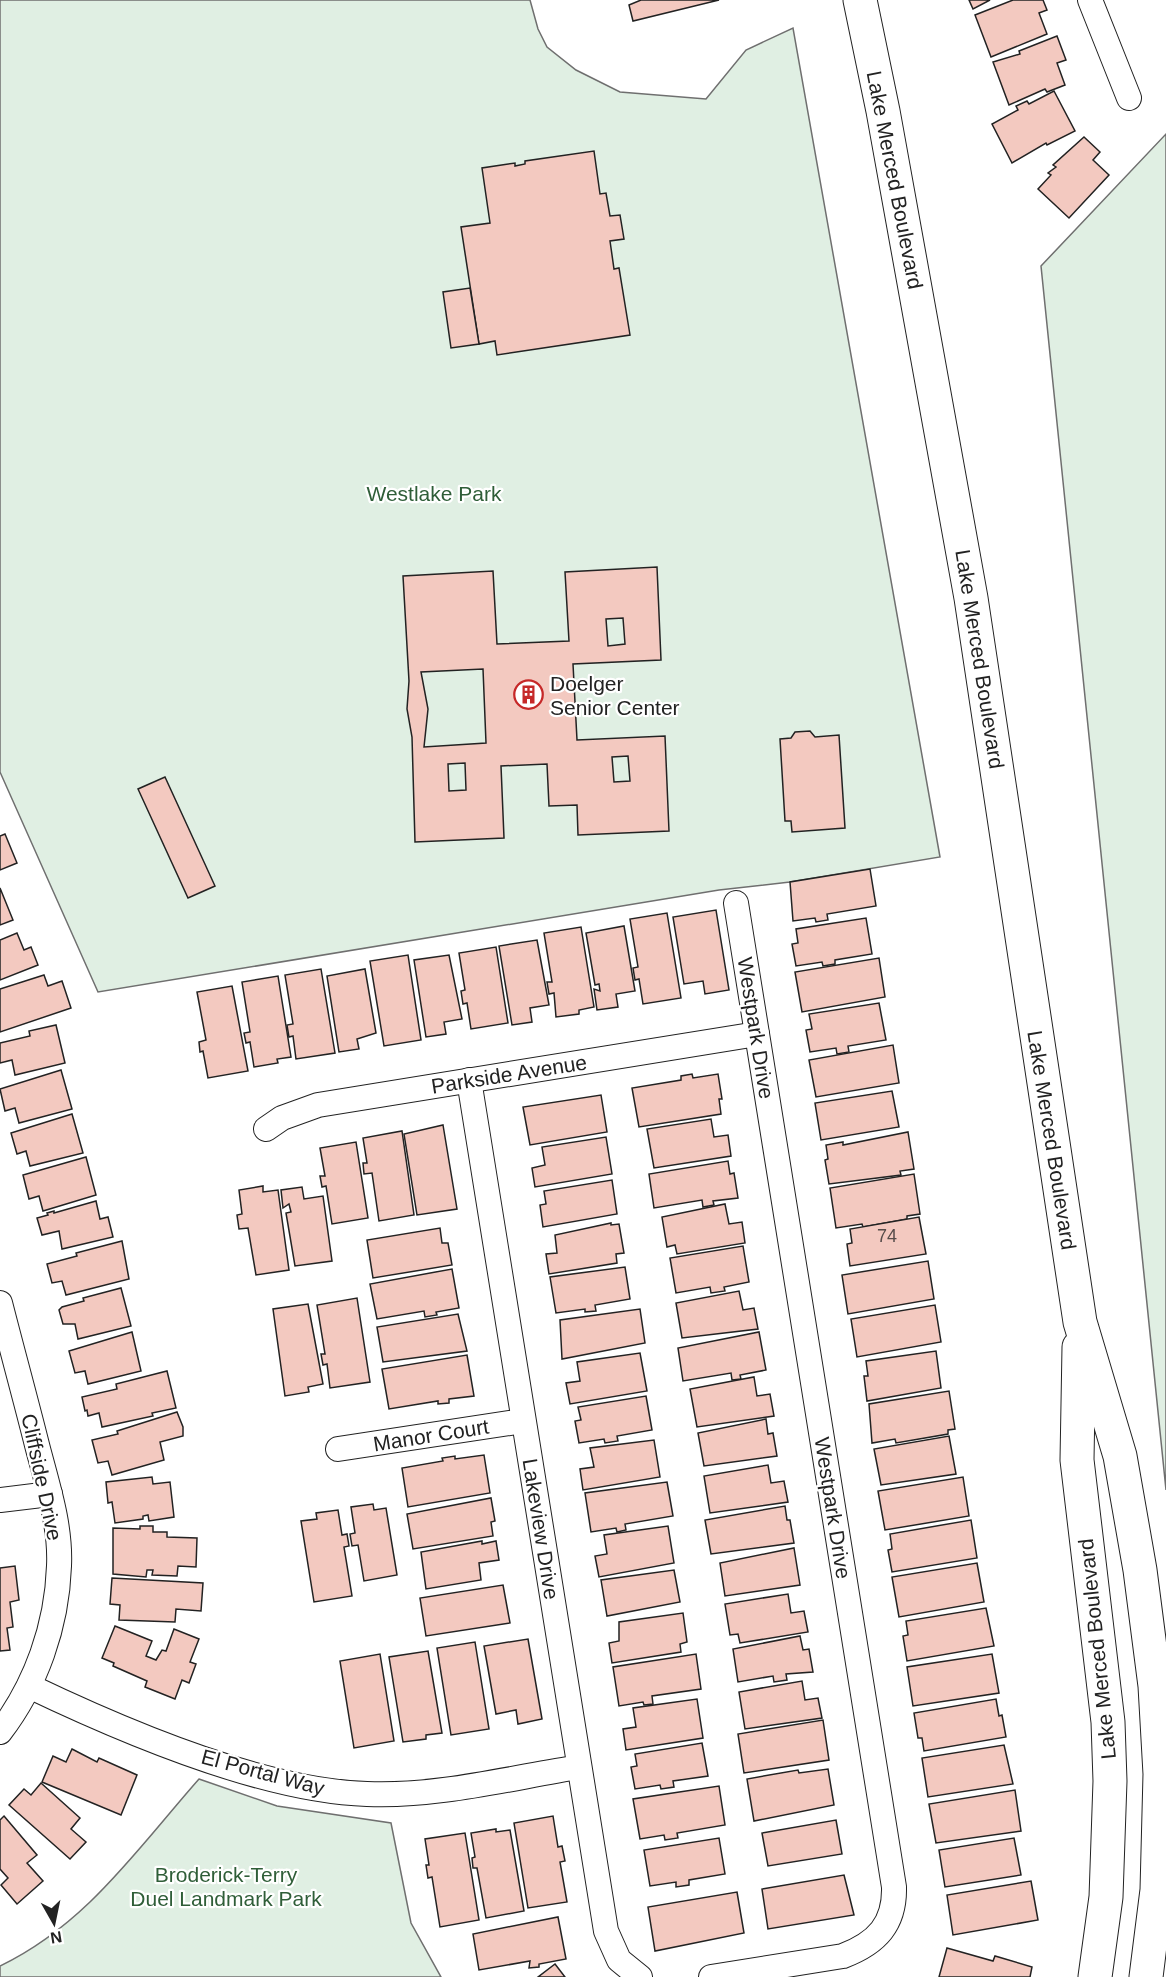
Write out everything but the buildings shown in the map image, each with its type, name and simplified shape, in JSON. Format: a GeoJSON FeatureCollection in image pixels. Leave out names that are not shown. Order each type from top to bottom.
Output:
{"type":"FeatureCollection","features":[{"type":"Feature","properties":{"kind":"main road","name":"Lake Merced Boulevard"},"geometry":{"type":"LineString","coordinates":[[860,0],[883,111],[969,587],[1080,1322],[1112,1428],[1126,1484],[1156,1696],[1160,1774],[1157,1890],[1146,1977]]}},
{"type":"Feature","properties":{"kind":"main road","name":"Lake Merced Boulevard"},"geometry":{"type":"LineString","coordinates":[[1080,1322],[1077,1460],[1108,1722],[1110,1781],[1107,1888],[1095,1977]]}},
{"type":"Feature","properties":{"kind":"street"},"geometry":{"type":"LineString","coordinates":[[1090,0],[1129,98]]}},
{"type":"Feature","properties":{"kind":"street","name":"Westpark Drive"},"geometry":{"type":"LineString","coordinates":[[711,1977],[843,1956],[858,1950],[872,1942],[885,1929],[894,1902],[892,1876],[736,903]]}},
{"type":"Feature","properties":{"kind":"street","name":"Parkside Avenue"},"geometry":{"type":"LineString","coordinates":[[266,1129],[291,1114],[318,1105],[757,1034]]}},
{"type":"Feature","properties":{"kind":"street","name":"Lakeview Drive"},"geometry":{"type":"LineString","coordinates":[[469,1080],[606,1931],[610,1946],[635,1974]]}},
{"type":"Feature","properties":{"kind":"street","name":"Cliffside Drive"},"geometry":{"type":"LineString","coordinates":[[0,1303],[50,1494],[59,1564],[57,1593],[42,1656],[29,1686],[0,1732]]}},
{"type":"Feature","properties":{"kind":"street","name":"Manor Court"},"geometry":{"type":"LineString","coordinates":[[338,1449],[523,1421]]}},
{"type":"Feature","properties":{"kind":"street"},"geometry":{"type":"LineString","coordinates":[[0,1500],[50,1494]]}},
{"type":"Feature","properties":{"kind":"street","name":"El Portal Way"},"geometry":{"type":"LineString","coordinates":[[29,1686],[105,1720],[207,1758],[292,1784],[330,1792],[406,1793],[579,1767]]}},
{"type":"Feature","properties":{"kind":"green space","name":"Westlake Park"},"geometry":{"type":"Polygon","coordinates":[[[0,0],[530,0],[538,29],[547,47],[576,70],[620,92],[706,99],[746,50],[793,28],[940,857],[790,882],[719,890],[98,992],[0,772],[0,0]]]}},
{"type":"Feature","properties":{"kind":"green space"},"geometry":{"type":"Polygon","coordinates":[[[1166,134],[1166,1490],[1041,266],[1166,134]]]}},
{"type":"Feature","properties":{"kind":"green space","name":"Broderick-Terry Duel Landmark Park"},"geometry":{"type":"Polygon","coordinates":[[[199,1779],[277,1806],[391,1823],[411,1923],[441,1977],[0,1977],[0,1966],[31,1949],[85,1907],[132,1858],[199,1779]]]}},
{"type":"Feature","properties":{"kind":"place","name":"Doelger Senior Center"},"geometry":{"type":"Point","coordinates":[529,695]}}]}
